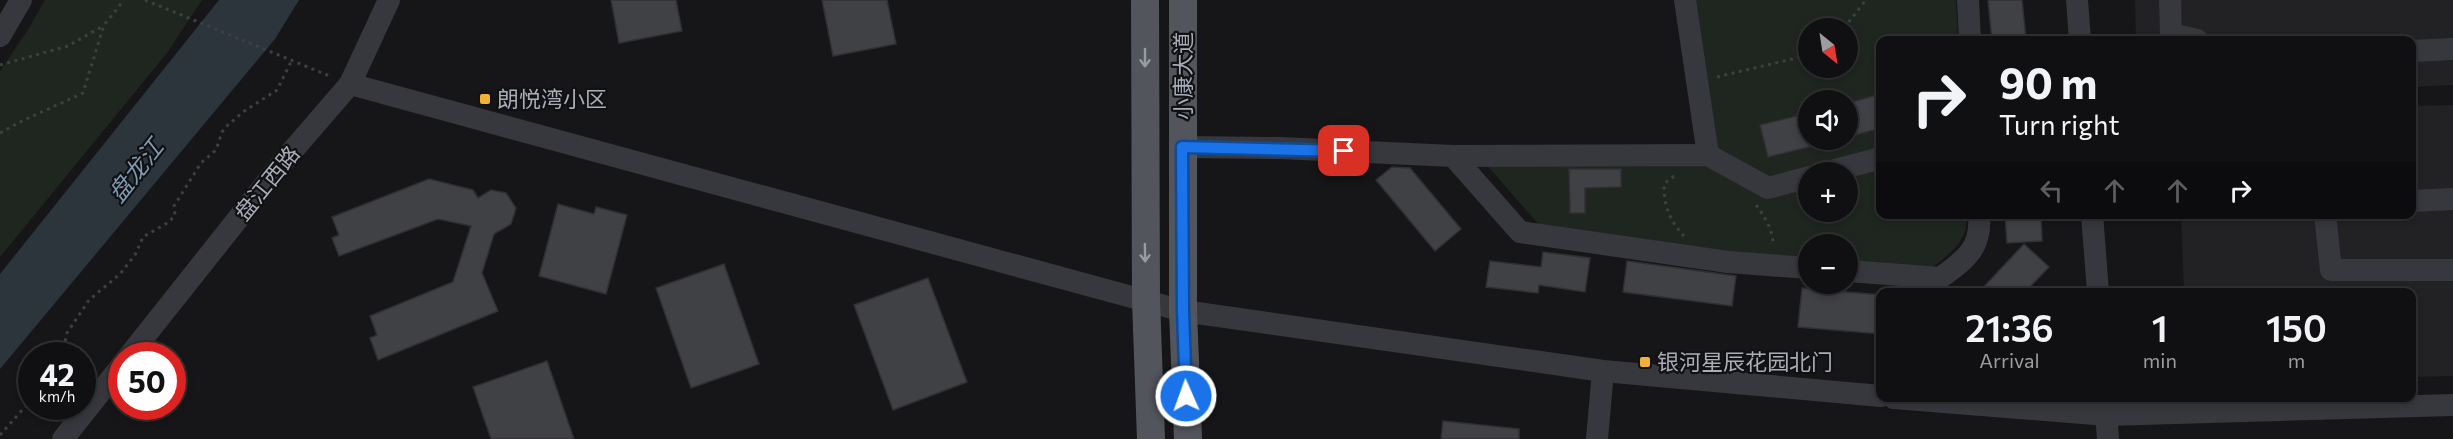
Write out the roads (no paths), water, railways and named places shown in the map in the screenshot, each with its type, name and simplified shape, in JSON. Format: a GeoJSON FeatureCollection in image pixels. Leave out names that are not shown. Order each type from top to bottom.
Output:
{"type":"FeatureCollection","features":[{"type":"Feature","properties":{"kind":"main road","name":"小康大道"},"geometry":{"type":"LineString","coordinates":[[1145,0],[1146,300],[1151,439]]}},
{"type":"Feature","properties":{"kind":"main road","name":"小康大道"},"geometry":{"type":"LineString","coordinates":[[1183,0],[1183,311],[1188,439]]}},
{"type":"Feature","properties":{"kind":"street"},"geometry":{"type":"LineString","coordinates":[[0,36],[21,0]]}},
{"type":"Feature","properties":{"kind":"street","name":"盘江西路"},"geometry":{"type":"LineString","coordinates":[[140,342],[287,156],[350,84],[389,0]]}},
{"type":"Feature","properties":{"kind":"street"},"geometry":{"type":"LineString","coordinates":[[1685,0],[1708,154]]}},
{"type":"Feature","properties":{"kind":"street"},"geometry":{"type":"LineString","coordinates":[[1968,0],[1970,36]]}},
{"type":"Feature","properties":{"kind":"street"},"geometry":{"type":"LineString","coordinates":[[2077,0],[2080,36]]}},
{"type":"Feature","properties":{"kind":"street"},"geometry":{"type":"LineString","coordinates":[[2169,0],[2171,34],[2180,36]]}},
{"type":"Feature","properties":{"kind":"street"},"geometry":{"type":"LineString","coordinates":[[2416,51],[2453,49]]}},
{"type":"Feature","properties":{"kind":"street"},"geometry":{"type":"LineString","coordinates":[[350,84],[1183,311],[1604,371],[1876,396]]}},
{"type":"Feature","properties":{"kind":"street"},"geometry":{"type":"LineString","coordinates":[[1182,147],[1280,148],[1453,156],[1708,154],[1768,188],[1798,180]]}},
{"type":"Feature","properties":{"kind":"street"},"geometry":{"type":"LineString","coordinates":[[1453,156],[1520,232],[1728,262],[1798,267]]}},
{"type":"Feature","properties":{"kind":"street"},"geometry":{"type":"LineString","coordinates":[[1858,165],[1876,160]]}},
{"type":"Feature","properties":{"kind":"street"},"geometry":{"type":"LineString","coordinates":[[2416,201],[2453,199]]}},
{"type":"Feature","properties":{"kind":"street"},"geometry":{"type":"LineString","coordinates":[[1858,272],[1941,278],[1968,257],[1980,229],[1979,219]]}},
{"type":"Feature","properties":{"kind":"street"},"geometry":{"type":"LineString","coordinates":[[2092,219],[2098,288]]}},
{"type":"Feature","properties":{"kind":"street"},"geometry":{"type":"LineString","coordinates":[[2326,219],[2331,270],[2453,270]]}},
{"type":"Feature","properties":{"kind":"street"},"geometry":{"type":"LineString","coordinates":[[1597,439],[1604,371]]}},
{"type":"Feature","properties":{"kind":"street"},"geometry":{"type":"LineString","coordinates":[[63,439],[108,383]]}},
{"type":"Feature","properties":{"kind":"street"},"geometry":{"type":"LineString","coordinates":[[2000,402],[2106,406],[2453,405]]}},
{"type":"Feature","properties":{"kind":"street"},"geometry":{"type":"LineString","coordinates":[[2106,406],[2108,439]]}},
{"type":"Feature","properties":{"kind":"water","name":"盘龙江"},"geometry":{"type":"Polygon","coordinates":[[[219,0],[299,0],[275,39],[22,342],[18,342],[18,347],[0,369],[0,274],[219,0]]]}},
{"type":"Feature","properties":{"kind":"place","name":"朗悦湾小区"},"geometry":{"type":"Point","coordinates":[485,99]}},
{"type":"Feature","properties":{"kind":"place","name":"银河星辰花园北门"},"geometry":{"type":"Point","coordinates":[1645,362]}}]}
